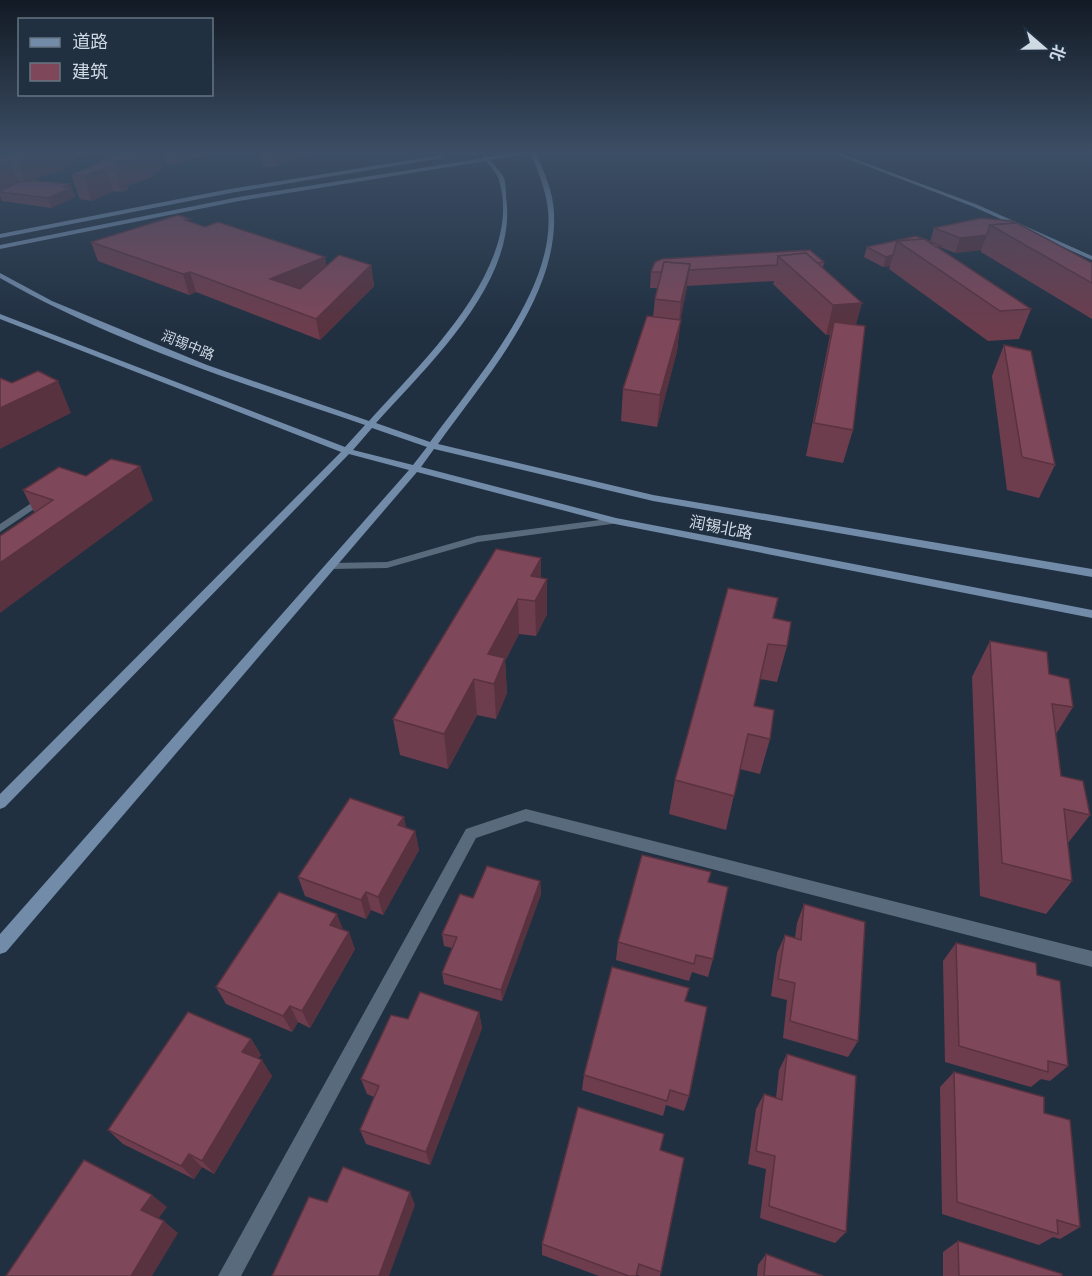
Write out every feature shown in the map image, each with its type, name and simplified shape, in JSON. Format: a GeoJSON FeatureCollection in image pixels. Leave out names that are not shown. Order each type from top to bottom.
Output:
{"type":"FeatureCollection","features":[{"type":"Feature","properties":{"kind":"main road"},"geometry":{"type":"LineString","coordinates":[[0,236],[125,212]]}},
{"type":"Feature","properties":{"kind":"main road"},"geometry":{"type":"LineString","coordinates":[[0,247],[177,212]]}},
{"type":"Feature","properties":{"kind":"main road"},"geometry":{"type":"LineString","coordinates":[[0,803],[347,452],[440,348],[478,296],[499,251],[506,212]]}},
{"type":"Feature","properties":{"kind":"main road"},"geometry":{"type":"LineString","coordinates":[[0,946],[433,446],[518,326],[540,281],[549,245],[551,212]]}},
{"type":"Feature","properties":{"kind":"main road"},"geometry":{"type":"LineString","coordinates":[[988,212],[1092,258]]}},
{"type":"Feature","properties":{"kind":"main road","name":"润锡中路"},"geometry":{"type":"LineString","coordinates":[[0,275],[49,303],[204,367],[372,423]]}},
{"type":"Feature","properties":{"kind":"main road"},"geometry":{"type":"LineString","coordinates":[[0,316],[347,452]]}},
{"type":"Feature","properties":{"kind":"main road","name":"润锡北路"},"geometry":{"type":"LineString","coordinates":[[372,423],[433,446],[653,498],[1092,573]]}},
{"type":"Feature","properties":{"kind":"main road","name":"润锡北路"},"geometry":{"type":"LineString","coordinates":[[347,452],[615,521],[1092,614]]}},
{"type":"Feature","properties":{"kind":"street"},"geometry":{"type":"LineString","coordinates":[[0,529],[42,499]]}},
{"type":"Feature","properties":{"kind":"street"},"geometry":{"type":"LineString","coordinates":[[331,566],[387,565],[477,539],[615,521]]}},
{"type":"Feature","properties":{"kind":"street"},"geometry":{"type":"LineString","coordinates":[[229,1276],[471,833],[526,815],[1092,959]]}},
{"type":"Feature","properties":{"kind":"building"},"geometry":{"type":"Polygon","coordinates":[[[178,215],[205,227],[218,222],[325,257],[270,279],[300,289],[339,255],[371,265],[316,319],[190,272],[183,274],[91,242],[178,215]]]}},
{"type":"Feature","properties":{"kind":"building"},"geometry":{"type":"Polygon","coordinates":[[[981,218],[1016,223],[990,225],[987,235],[960,238],[934,228],[981,218]]]}},
{"type":"Feature","properties":{"kind":"building"},"geometry":{"type":"Polygon","coordinates":[[[1017,223],[1092,263],[1092,283],[990,225],[1017,223]]]}},
{"type":"Feature","properties":{"kind":"building"},"geometry":{"type":"Polygon","coordinates":[[[916,236],[924,239],[897,241],[893,255],[886,257],[867,247],[916,236]]]}},
{"type":"Feature","properties":{"kind":"building"},"geometry":{"type":"Polygon","coordinates":[[[925,239],[1031,309],[1000,311],[897,241],[925,239]]]}},
{"type":"Feature","properties":{"kind":"building"},"geometry":{"type":"Polygon","coordinates":[[[810,250],[824,262],[816,263],[806,253],[778,256],[777,265],[689,270],[690,264],[664,262],[662,272],[651,272],[655,262],[662,259],[810,250]]]}},
{"type":"Feature","properties":{"kind":"building"},"geometry":{"type":"Polygon","coordinates":[[[806,253],[862,303],[833,305],[778,256],[806,253]]]}},
{"type":"Feature","properties":{"kind":"building"},"geometry":{"type":"Polygon","coordinates":[[[664,262],[690,264],[681,302],[655,299],[664,262]]]}},
{"type":"Feature","properties":{"kind":"building"},"geometry":{"type":"Polygon","coordinates":[[[647,316],[681,320],[660,395],[623,389],[647,316]]]}},
{"type":"Feature","properties":{"kind":"building"},"geometry":{"type":"Polygon","coordinates":[[[834,322],[865,326],[853,430],[814,423],[834,322]]]}},
{"type":"Feature","properties":{"kind":"building"},"geometry":{"type":"Polygon","coordinates":[[[1004,345],[1031,351],[1055,465],[1022,457],[1004,345]]]}},
{"type":"Feature","properties":{"kind":"building"},"geometry":{"type":"Polygon","coordinates":[[[38,371],[58,381],[0,408],[0,378],[12,383],[38,371]]]}},
{"type":"Feature","properties":{"kind":"building"},"geometry":{"type":"Polygon","coordinates":[[[111,459],[140,466],[0,563],[0,536],[53,500],[23,490],[59,467],[86,476],[111,459]]]}},
{"type":"Feature","properties":{"kind":"building"},"geometry":{"type":"Polygon","coordinates":[[[496,549],[541,558],[531,576],[547,579],[535,601],[518,599],[488,654],[505,658],[494,684],[474,679],[444,734],[393,719],[496,549]]]}},
{"type":"Feature","properties":{"kind":"building"},"geometry":{"type":"Polygon","coordinates":[[[728,588],[778,598],[773,618],[791,622],[787,646],[768,644],[754,706],[774,710],[770,739],[748,734],[734,796],[675,780],[728,588]]]}},
{"type":"Feature","properties":{"kind":"building"},"geometry":{"type":"Polygon","coordinates":[[[990,641],[1047,652],[1049,674],[1069,679],[1073,707],[1052,704],[1061,776],[1083,781],[1090,815],[1064,809],[1072,881],[1002,863],[990,641]]]}},
{"type":"Feature","properties":{"kind":"building"},"geometry":{"type":"Polygon","coordinates":[[[350,798],[404,817],[398,825],[415,831],[378,897],[366,892],[361,900],[298,877],[350,798]]]}},
{"type":"Feature","properties":{"kind":"building"},"geometry":{"type":"Polygon","coordinates":[[[642,855],[711,872],[708,882],[728,887],[713,959],[696,955],[694,964],[618,942],[642,855]]]}},
{"type":"Feature","properties":{"kind":"building"},"geometry":{"type":"Polygon","coordinates":[[[487,866],[540,881],[501,990],[442,973],[457,937],[442,934],[460,894],[473,898],[487,866]]]}},
{"type":"Feature","properties":{"kind":"building"},"geometry":{"type":"Polygon","coordinates":[[[279,892],[337,914],[330,925],[349,932],[302,1011],[290,1006],[283,1016],[216,987],[279,892]]]}},
{"type":"Feature","properties":{"kind":"building"},"geometry":{"type":"Polygon","coordinates":[[[804,904],[865,922],[858,1041],[790,1021],[795,983],[778,979],[785,935],[801,940],[804,904]]]}},
{"type":"Feature","properties":{"kind":"building"},"geometry":{"type":"Polygon","coordinates":[[[956,943],[1036,963],[1037,975],[1060,981],[1068,1066],[1048,1061],[1048,1072],[959,1046],[956,943]]]}},
{"type":"Feature","properties":{"kind":"building"},"geometry":{"type":"Polygon","coordinates":[[[612,967],[689,988],[685,1001],[707,1007],[689,1096],[670,1090],[667,1101],[584,1075],[612,967]]]}},
{"type":"Feature","properties":{"kind":"building"},"geometry":{"type":"Polygon","coordinates":[[[420,992],[479,1012],[426,1152],[360,1130],[379,1086],[361,1079],[391,1015],[408,1019],[420,992]]]}},
{"type":"Feature","properties":{"kind":"building"},"geometry":{"type":"Polygon","coordinates":[[[188,1012],[251,1039],[242,1052],[262,1060],[202,1161],[189,1154],[181,1166],[108,1130],[188,1012]]]}},
{"type":"Feature","properties":{"kind":"building"},"geometry":{"type":"Polygon","coordinates":[[[787,1054],[856,1076],[846,1232],[769,1206],[775,1156],[756,1151],[764,1094],[782,1100],[787,1054]]]}},
{"type":"Feature","properties":{"kind":"building"},"geometry":{"type":"Polygon","coordinates":[[[954,1072],[1044,1097],[1044,1113],[1070,1120],[1080,1227],[1057,1220],[1058,1234],[957,1202],[954,1072]]]}},
{"type":"Feature","properties":{"kind":"building"},"geometry":{"type":"Polygon","coordinates":[[[578,1107],[664,1134],[660,1150],[684,1158],[661,1272],[639,1264],[636,1276],[629,1276],[542,1244],[578,1107]]]}},
{"type":"Feature","properties":{"kind":"building"},"geometry":{"type":"Polygon","coordinates":[[[84,1160],[152,1195],[141,1210],[164,1221],[131,1276],[6,1276],[84,1160]]]}},
{"type":"Feature","properties":{"kind":"building"},"geometry":{"type":"Polygon","coordinates":[[[343,1167],[410,1192],[379,1276],[272,1276],[309,1197],[327,1202],[343,1167]]]}},
{"type":"Feature","properties":{"kind":"building"},"geometry":{"type":"Polygon","coordinates":[[[958,1241],[1062,1274],[1062,1276],[959,1276],[958,1241]]]}},
{"type":"Feature","properties":{"kind":"building"},"geometry":{"type":"Polygon","coordinates":[[[766,1254],[823,1276],[764,1276],[766,1254]]]}}]}
